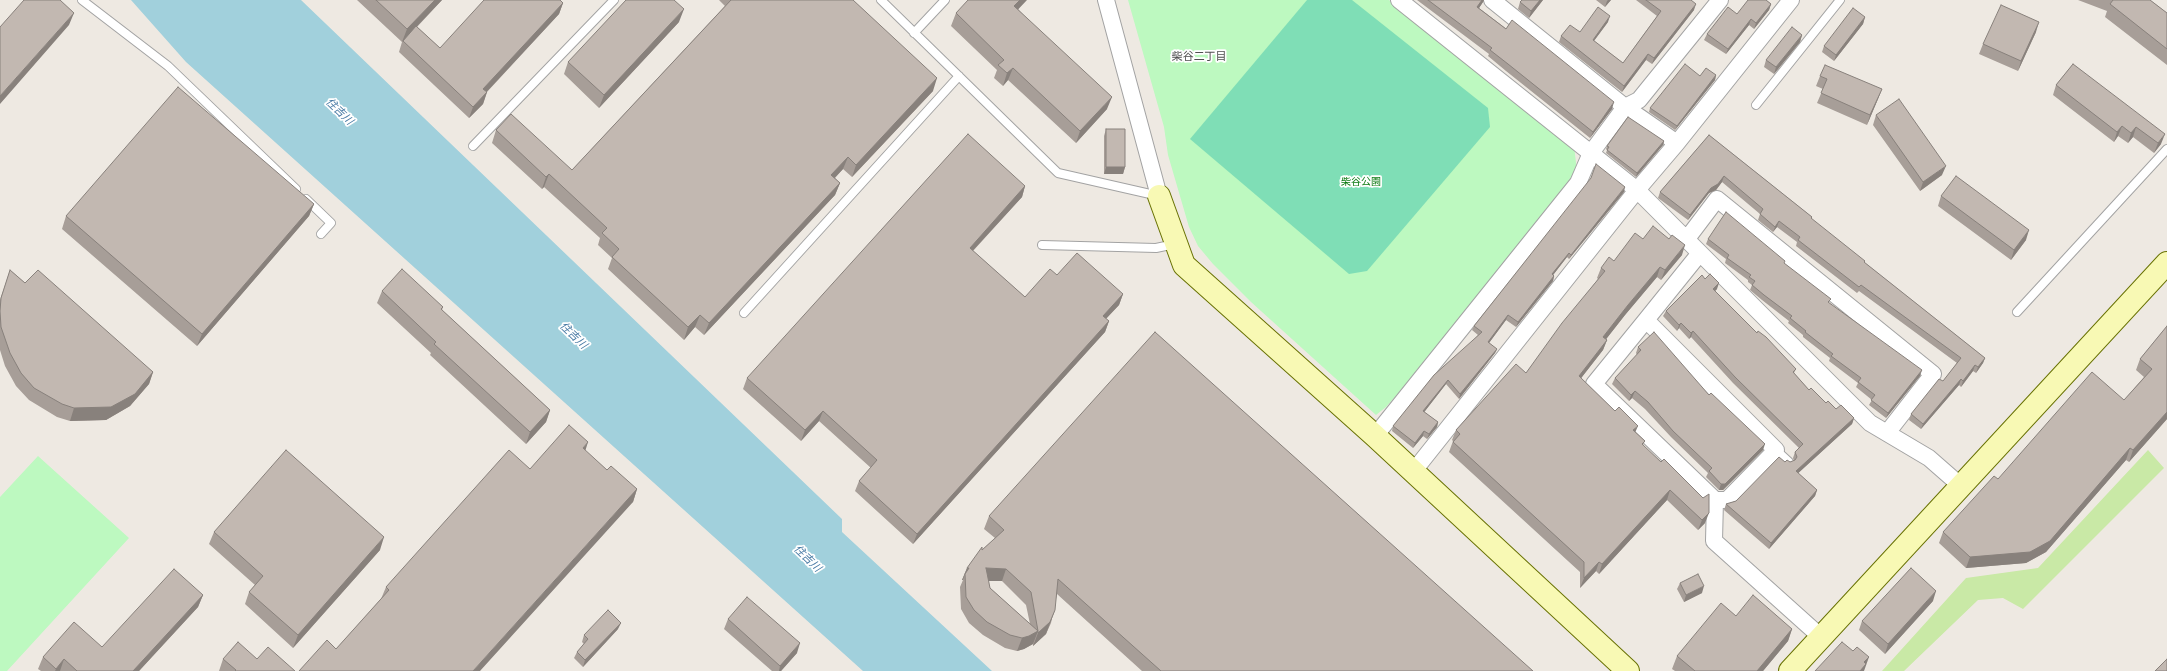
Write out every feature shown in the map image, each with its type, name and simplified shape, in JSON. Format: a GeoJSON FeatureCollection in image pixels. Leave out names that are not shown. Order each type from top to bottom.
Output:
{"type":"FeatureCollection","features":[{"type":"Feature","properties":{"kind":"street"},"geometry":{"type":"LineString","coordinates":[[1106,0],[1159,196],[1184,265],[1375,436],[1628,671]]}},
{"type":"Feature","properties":{"kind":"street"},"geometry":{"type":"LineString","coordinates":[[1399,0],[1637,190],[1870,423],[1929,458],[1961,486]]}},
{"type":"Feature","properties":{"kind":"street"},"geometry":{"type":"LineString","coordinates":[[1492,0],[1625,107],[1677,143]]}},
{"type":"Feature","properties":{"kind":"street"},"geometry":{"type":"LineString","coordinates":[[1375,436],[1578,183],[1592,153],[1625,107],[1639,100],[1720,0]]}},
{"type":"Feature","properties":{"kind":"street"},"geometry":{"type":"LineString","coordinates":[[1413,472],[1637,190],[1677,143],[1791,0]]}},
{"type":"Feature","properties":{"kind":"street"},"geometry":{"type":"LineString","coordinates":[[1686,240],[1717,199],[1933,374],[1886,433]]}},
{"type":"Feature","properties":{"kind":"street"},"geometry":{"type":"LineString","coordinates":[[1646,320],[1776,450],[1727,500],[1716,500],[1594,384],[1700,253]]}},
{"type":"Feature","properties":{"kind":"street"},"geometry":{"type":"LineString","coordinates":[[1790,671],[2167,263]]}},
{"type":"Feature","properties":{"kind":"street"},"geometry":{"type":"LineString","coordinates":[[1716,500],[1714,541],[1821,637]]}},
{"type":"Feature","properties":{"kind":"lane"},"geometry":{"type":"LineString","coordinates":[[82,0],[168,66],[331,223],[322,234]]}},
{"type":"Feature","properties":{"kind":"lane"},"geometry":{"type":"LineString","coordinates":[[473,146],[614,0]]}},
{"type":"Feature","properties":{"kind":"lane"},"geometry":{"type":"LineString","coordinates":[[881,0],[1058,173],[1159,196]]}},
{"type":"Feature","properties":{"kind":"lane"},"geometry":{"type":"LineString","coordinates":[[914,33],[945,0]]}},
{"type":"Feature","properties":{"kind":"lane"},"geometry":{"type":"LineString","coordinates":[[1756,105],[1840,0]]}},
{"type":"Feature","properties":{"kind":"lane"},"geometry":{"type":"LineString","coordinates":[[744,313],[959,76]]}},
{"type":"Feature","properties":{"kind":"lane"},"geometry":{"type":"LineString","coordinates":[[2017,312],[2167,149]]}},
{"type":"Feature","properties":{"kind":"lane"},"geometry":{"type":"LineString","coordinates":[[1042,245],[1156,248],[1176,244]]}},
{"type":"Feature","properties":{"kind":"lane"},"geometry":{"type":"LineString","coordinates":[[1776,450],[1789,462]]}},
{"type":"Feature","properties":{"kind":"green space","name":"柴谷公園"},"geometry":{"type":"Polygon","coordinates":[[[1128,0],[1389,0],[1574,146],[1577,171],[1563,192],[1403,388],[1386,407],[1376,415],[1251,302],[1213,264],[1198,246],[1189,227],[1168,155],[1164,127],[1128,0]]]}},
{"type":"Feature","properties":{"kind":"green space"},"geometry":{"type":"Polygon","coordinates":[[[1307,0],[1352,0],[1488,108],[1490,127],[1367,271],[1349,274],[1190,139],[1307,0]]]}},
{"type":"Feature","properties":{"kind":"green space"},"geometry":{"type":"Polygon","coordinates":[[[2148,450],[2164,468],[2023,609],[2003,598],[1978,600],[1904,671],[1882,671],[1966,578],[2038,568],[2148,450]]]}},
{"type":"Feature","properties":{"kind":"green space"},"geometry":{"type":"Polygon","coordinates":[[[38,456],[129,538],[7,671],[0,671],[0,497],[38,456]]]}},
{"type":"Feature","properties":{"kind":"water","name":"住吉川"},"geometry":{"type":"Polygon","coordinates":[[[131,0],[301,0],[842,519],[842,532],[992,671],[863,671],[186,62],[131,0]]]}},
{"type":"Feature","properties":{"kind":"building"},"geometry":{"type":"Polygon","coordinates":[[[24,0],[60,0],[74,13],[0,96],[0,27],[24,0]]]}},
{"type":"Feature","properties":{"kind":"building"},"geometry":{"type":"Polygon","coordinates":[[[376,0],[435,0],[407,29],[376,0]]]}},
{"type":"Feature","properties":{"kind":"building"},"geometry":{"type":"Polygon","coordinates":[[[484,0],[560,0],[563,3],[483,89],[487,92],[473,107],[403,41],[416,26],[440,48],[484,0]]]}},
{"type":"Feature","properties":{"kind":"building"},"geometry":{"type":"Polygon","coordinates":[[[626,0],[674,0],[684,9],[604,95],[568,62],[626,0]]]}},
{"type":"Feature","properties":{"kind":"building"},"geometry":{"type":"Polygon","coordinates":[[[731,0],[853,0],[937,78],[856,165],[848,157],[831,175],[840,183],[709,323],[700,315],[688,327],[612,257],[619,249],[602,233],[607,228],[549,174],[546,177],[496,130],[511,114],[572,170],[731,0]]]}},
{"type":"Feature","properties":{"kind":"building"},"geometry":{"type":"Polygon","coordinates":[[[968,0],[1020,0],[1014,6],[1112,97],[1080,131],[1013,68],[1007,73],[998,65],[1004,60],[956,13],[968,0]]]}},
{"type":"Feature","properties":{"kind":"building"},"geometry":{"type":"Polygon","coordinates":[[[1428,0],[1482,0],[1477,7],[1506,29],[1512,20],[1614,102],[1593,132],[1490,50],[1492,48],[1428,0]]]}},
{"type":"Feature","properties":{"kind":"building"},"geometry":{"type":"Polygon","coordinates":[[[1522,0],[1540,0],[1531,11],[1520,2],[1522,0]]]}},
{"type":"Feature","properties":{"kind":"building"},"geometry":{"type":"Polygon","coordinates":[[[1646,0],[1691,0],[1696,4],[1654,58],[1648,54],[1624,86],[1561,36],[1570,25],[1580,32],[1598,7],[1610,16],[1593,40],[1623,63],[1661,11],[1646,0]]]}},
{"type":"Feature","properties":{"kind":"building"},"geometry":{"type":"Polygon","coordinates":[[[1748,0],[1766,0],[1771,4],[1756,23],[1751,19],[1728,49],[1707,34],[1728,7],[1737,14],[1748,0]]]}},
{"type":"Feature","properties":{"kind":"building"},"geometry":{"type":"Polygon","coordinates":[[[2113,0],[2150,0],[2167,13],[2167,49],[2110,4],[2113,0]]]}},
{"type":"Feature","properties":{"kind":"building"},"geometry":{"type":"Polygon","coordinates":[[[2001,5],[2039,22],[2021,61],[1983,44],[2001,5]]]}},
{"type":"Feature","properties":{"kind":"building"},"geometry":{"type":"Polygon","coordinates":[[[1853,8],[1865,17],[1836,55],[1824,46],[1853,8]]]}},
{"type":"Feature","properties":{"kind":"building"},"geometry":{"type":"Polygon","coordinates":[[[1792,27],[1802,35],[1776,67],[1766,60],[1792,27]]]}},
{"type":"Feature","properties":{"kind":"building"},"geometry":{"type":"Polygon","coordinates":[[[1685,64],[1700,76],[1706,68],[1716,75],[1677,126],[1650,108],[1685,64]]]}},
{"type":"Feature","properties":{"kind":"building"},"geometry":{"type":"Polygon","coordinates":[[[2073,64],[2165,134],[2158,143],[2136,127],[2131,133],[2122,126],[2117,132],[2056,85],[2073,64]]]}},
{"type":"Feature","properties":{"kind":"building"},"geometry":{"type":"Polygon","coordinates":[[[1825,65],[1882,89],[1870,115],[1821,93],[1827,79],[1820,76],[1825,65]]]}},
{"type":"Feature","properties":{"kind":"building"},"geometry":{"type":"Polygon","coordinates":[[[178,87],[314,204],[202,334],[66,216],[178,87]]]}},
{"type":"Feature","properties":{"kind":"building"},"geometry":{"type":"Polygon","coordinates":[[[1899,99],[1946,166],[1923,182],[1876,115],[1899,99]]]}},
{"type":"Feature","properties":{"kind":"building"},"geometry":{"type":"Polygon","coordinates":[[[1628,117],[1664,141],[1637,173],[1607,150],[1609,147],[1607,146],[1628,117]]]}},
{"type":"Feature","properties":{"kind":"building"},"geometry":{"type":"Polygon","coordinates":[[[1106,129],[1125,129],[1125,167],[1106,167],[1106,129]]]}},
{"type":"Feature","properties":{"kind":"building"},"geometry":{"type":"Polygon","coordinates":[[[968,134],[1025,186],[970,248],[1025,297],[1050,269],[1057,275],[1077,253],[1123,294],[1103,316],[1109,321],[917,534],[859,481],[877,460],[823,411],[805,430],[747,378],[968,134]]]}},
{"type":"Feature","properties":{"kind":"building"},"geometry":{"type":"Polygon","coordinates":[[[1709,135],[1812,217],[1811,218],[1865,261],[1864,262],[1985,358],[1978,367],[1975,365],[1963,381],[1961,379],[1923,424],[1911,414],[1939,379],[1943,381],[1961,358],[1861,285],[1859,287],[1798,240],[1800,237],[1779,221],[1775,227],[1760,214],[1763,209],[1724,176],[1718,184],[1711,188],[1690,215],[1660,192],[1709,135]]]}},
{"type":"Feature","properties":{"kind":"building"},"geometry":{"type":"Polygon","coordinates":[[[1596,164],[1625,187],[1571,255],[1569,253],[1552,274],[1554,276],[1518,322],[1508,315],[1488,342],[1497,349],[1460,394],[1448,380],[1423,411],[1438,422],[1429,434],[1424,431],[1415,443],[1393,426],[1434,375],[1482,332],[1474,326],[1591,178],[1596,164]]]}},
{"type":"Feature","properties":{"kind":"building"},"geometry":{"type":"Polygon","coordinates":[[[1956,176],[2029,230],[2014,250],[1941,196],[1956,176]]]}},
{"type":"Feature","properties":{"kind":"building"},"geometry":{"type":"Polygon","coordinates":[[[1726,212],[1785,261],[1784,263],[1831,299],[1828,302],[1922,370],[1888,413],[1871,400],[1875,395],[1858,382],[1861,378],[1831,356],[1833,354],[1790,318],[1792,316],[1752,285],[1755,281],[1749,277],[1751,275],[1727,258],[1729,255],[1708,239],[1726,212]]]}},
{"type":"Feature","properties":{"kind":"building"},"geometry":{"type":"Polygon","coordinates":[[[1653,226],[1669,239],[1672,235],[1685,245],[1665,270],[1660,267],[1628,305],[1603,337],[1607,340],[1579,376],[1615,411],[1619,407],[1638,426],[1633,430],[1645,441],[1642,444],[1661,462],[1664,459],[1703,498],[1709,494],[1709,513],[1702,520],[1670,490],[1602,564],[1599,562],[1584,578],[1584,562],[1453,442],[1460,434],[1456,430],[1516,364],[1526,373],[1562,323],[1605,271],[1601,268],[1609,257],[1614,261],[1635,233],[1643,239],[1653,226]]]}},
{"type":"Feature","properties":{"kind":"building"},"geometry":{"type":"Polygon","coordinates":[[[402,269],[443,307],[441,309],[550,410],[530,432],[434,344],[436,342],[382,291],[402,269]]]}},
{"type":"Feature","properties":{"kind":"building"},"geometry":{"type":"Polygon","coordinates":[[[10,270],[25,283],[38,270],[153,372],[135,394],[111,407],[74,408],[62,404],[34,388],[21,373],[10,353],[1,327],[1,298],[10,270]]]}},
{"type":"Feature","properties":{"kind":"building"},"geometry":{"type":"Polygon","coordinates":[[[1710,274],[1719,283],[1713,289],[1757,333],[1758,331],[1766,337],[1796,369],[1793,372],[1809,390],[1811,388],[1826,403],[1828,401],[1836,409],[1841,405],[1854,418],[1796,471],[1817,490],[1771,543],[1726,504],[1736,501],[1779,457],[1785,462],[1787,460],[1790,462],[1795,460],[1797,457],[1795,452],[1803,444],[1735,377],[1693,331],[1691,333],[1681,323],[1679,325],[1666,311],[1702,275],[1705,279],[1710,274]]]}},
{"type":"Feature","properties":{"kind":"building"},"geometry":{"type":"Polygon","coordinates":[[[2167,326],[2167,412],[2133,450],[2130,448],[2050,541],[2030,552],[1970,557],[1943,532],[1994,476],[1998,479],[2092,372],[2124,400],[2152,369],[2140,359],[2167,326]]]}},
{"type":"Feature","properties":{"kind":"building"},"geometry":{"type":"Polygon","coordinates":[[[1155,332],[1533,671],[1161,671],[1058,579],[1055,610],[1050,622],[1038,633],[1038,631],[1029,636],[1022,638],[1010,635],[987,622],[974,610],[966,597],[965,574],[969,568],[967,568],[982,547],[982,550],[1004,530],[989,516],[1155,332]],[[986,568],[990,588],[1038,631],[1031,592],[1006,569],[986,568]]]}},
{"type":"Feature","properties":{"kind":"building"},"geometry":{"type":"Polygon","coordinates":[[[1654,332],[1709,395],[1711,393],[1765,444],[1725,484],[1721,484],[1709,471],[1712,468],[1673,431],[1648,402],[1635,391],[1631,395],[1615,378],[1641,350],[1638,347],[1654,332]]]}},
{"type":"Feature","properties":{"kind":"building"},"geometry":{"type":"Polygon","coordinates":[[[569,425],[588,442],[583,448],[607,470],[611,466],[637,489],[473,671],[299,671],[327,640],[336,649],[389,590],[386,587],[509,450],[530,469],[569,425]]]}},
{"type":"Feature","properties":{"kind":"building"},"geometry":{"type":"Polygon","coordinates":[[[286,450],[384,537],[298,635],[249,592],[263,576],[214,532],[286,450]]]}},
{"type":"Feature","properties":{"kind":"building"},"geometry":{"type":"Polygon","coordinates":[[[1911,568],[1936,591],[1888,644],[1862,621],[1911,568]]]}},
{"type":"Feature","properties":{"kind":"building"},"geometry":{"type":"Polygon","coordinates":[[[174,569],[203,595],[133,671],[77,671],[64,659],[56,669],[43,657],[74,622],[102,647],[174,569]]]}},
{"type":"Feature","properties":{"kind":"building"},"geometry":{"type":"Polygon","coordinates":[[[1698,574],[1704,586],[1686,595],[1680,583],[1698,574]]]}},
{"type":"Feature","properties":{"kind":"building"},"geometry":{"type":"Polygon","coordinates":[[[1753,595],[1792,629],[1757,671],[1695,671],[1677,656],[1721,603],[1736,616],[1753,595]]]}},
{"type":"Feature","properties":{"kind":"building"},"geometry":{"type":"Polygon","coordinates":[[[747,597],[800,643],[780,666],[728,619],[747,597]]]}},
{"type":"Feature","properties":{"kind":"building"},"geometry":{"type":"Polygon","coordinates":[[[608,610],[621,623],[585,660],[577,652],[588,639],[584,635],[608,610]]]}},
{"type":"Feature","properties":{"kind":"building"},"geometry":{"type":"Polygon","coordinates":[[[238,642],[257,659],[268,647],[295,671],[235,671],[236,670],[223,659],[238,642]]]}},
{"type":"Feature","properties":{"kind":"building"},"geometry":{"type":"Polygon","coordinates":[[[1842,642],[1853,651],[1857,647],[1869,657],[1864,662],[1866,664],[1860,671],[1815,671],[1842,642]]]}},
{"type":"Feature","properties":{"kind":"building"},"geometry":{"type":"Polygon","coordinates":[[[2167,659],[2167,671],[2155,671],[2167,659]]]}},
{"type":"Feature","properties":{"kind":"district","name":"柴谷二丁目"},"geometry":{"type":"Point","coordinates":[1199,57]}}]}
